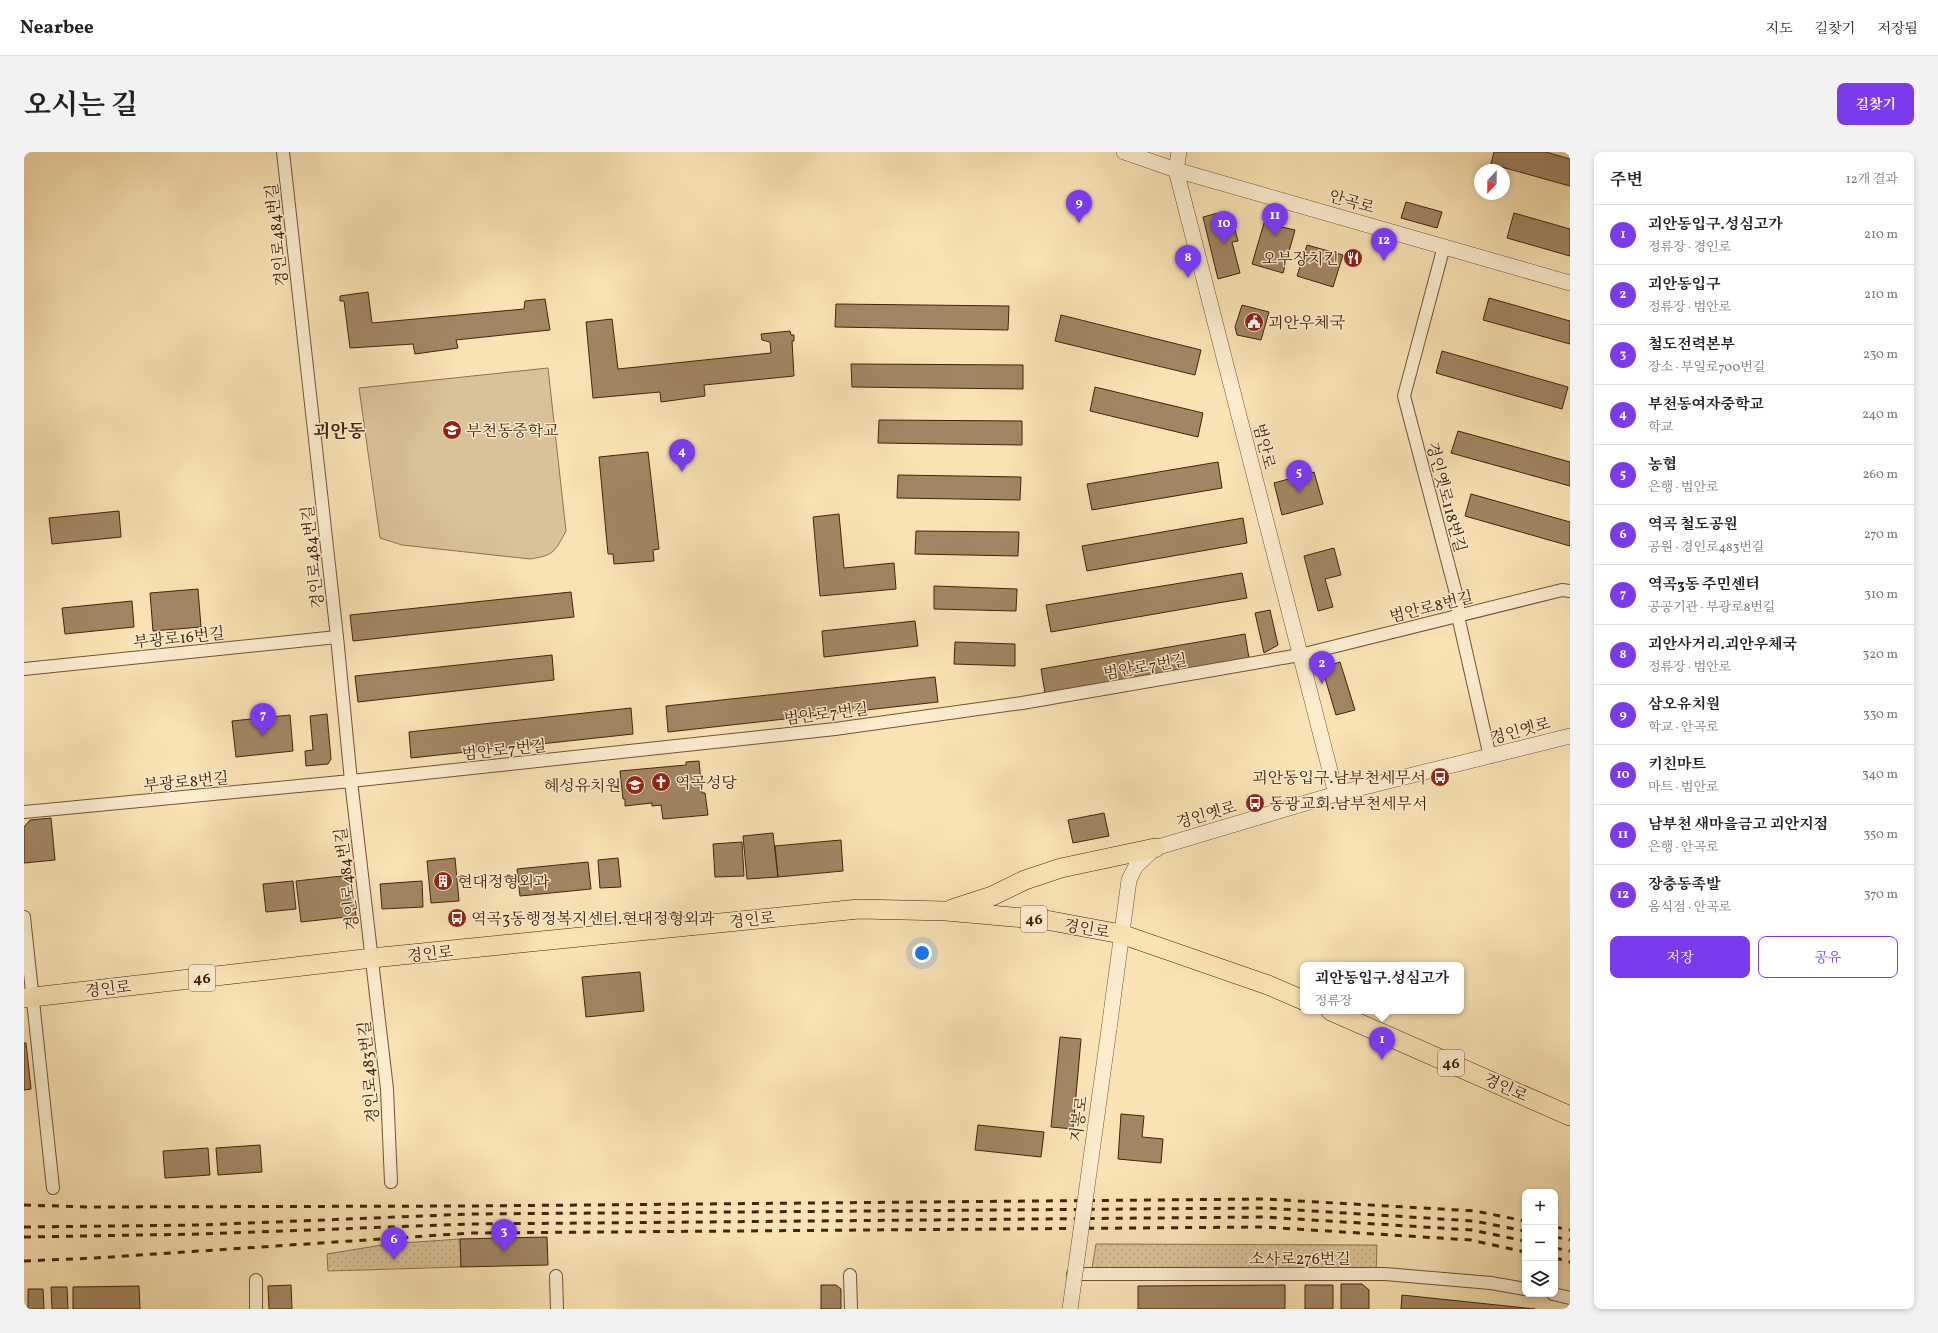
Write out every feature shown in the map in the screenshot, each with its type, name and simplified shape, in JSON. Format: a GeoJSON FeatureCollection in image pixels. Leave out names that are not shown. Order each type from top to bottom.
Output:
{"type":"FeatureCollection","features":[{"type":"Feature","properties":{"kind":"main road"},"geometry":{"type":"LineString","coordinates":[[946,911],[992,896],[1025,880],[1061,868],[1155,848]]}},
{"type":"Feature","properties":{"kind":"main road","name":"경인로"},"geometry":{"type":"LineString","coordinates":[[28,997],[372,958],[840,910],[946,911],[1046,920],[1121,934],[1268,985],[1300,999]]}},
{"type":"Feature","properties":{"kind":"main road","name":"경인로"},"geometry":{"type":"LineString","coordinates":[[1338,1014],[1570,1116]]}},
{"type":"Feature","properties":{"kind":"street","name":"경인로484번길"},"geometry":{"type":"LineString","coordinates":[[283,152],[337,637],[351,781],[372,958]]}},
{"type":"Feature","properties":{"kind":"street","name":"안곡로"},"geometry":{"type":"LineString","coordinates":[[1124,152],[1176,170],[1570,283]]}},
{"type":"Feature","properties":{"kind":"street","name":"범안로"},"geometry":{"type":"LineString","coordinates":[[1178,152],[1176,170],[1336,794]]}},
{"type":"Feature","properties":{"kind":"street","name":"경인옛로118번길"},"geometry":{"type":"LineString","coordinates":[[1444,246],[1404,396],[1458,601],[1458,616],[1490,757]]}},
{"type":"Feature","properties":{"kind":"street","name":"범안로8번길"},"geometry":{"type":"LineString","coordinates":[[1300,655],[1562,590],[1570,591]]}},
{"type":"Feature","properties":{"kind":"street","name":"부광로16번길"},"geometry":{"type":"LineString","coordinates":[[24,669],[337,637]]}},
{"type":"Feature","properties":{"kind":"street","name":"범안로7번길"},"geometry":{"type":"LineString","coordinates":[[351,781],[835,729],[1022,703],[1300,655]]}},
{"type":"Feature","properties":{"kind":"street","name":"경인옛로"},"geometry":{"type":"LineString","coordinates":[[1121,934],[1129,880],[1136,866],[1155,848],[1336,794],[1570,736]]}},
{"type":"Feature","properties":{"kind":"street","name":"부광로8번길"},"geometry":{"type":"LineString","coordinates":[[24,812],[351,781]]}},
{"type":"Feature","properties":{"kind":"street"},"geometry":{"type":"LineString","coordinates":[[24,917],[28,997],[53,1188]]}},
{"type":"Feature","properties":{"kind":"street","name":"지봉로"},"geometry":{"type":"LineString","coordinates":[[1070,1309],[1121,934]]}},
{"type":"Feature","properties":{"kind":"street","name":"경인로483번길"},"geometry":{"type":"LineString","coordinates":[[372,958],[387,1089],[391,1182]]}},
{"type":"Feature","properties":{"kind":"street","name":"소사로276번길"},"geometry":{"type":"LineString","coordinates":[[1073,1274],[1385,1274],[1491,1283],[1522,1288]]}},
{"type":"Feature","properties":{"kind":"street"},"geometry":{"type":"LineString","coordinates":[[850,1275],[851,1309]]}},
{"type":"Feature","properties":{"kind":"street"},"geometry":{"type":"LineString","coordinates":[[556,1276],[556,1309]]}},
{"type":"Feature","properties":{"kind":"street"},"geometry":{"type":"LineString","coordinates":[[256,1280],[256,1309]]}},
{"type":"Feature","properties":{"kind":"street"},"geometry":{"type":"LineString","coordinates":[[1558,1295],[1570,1298]]}},
{"type":"Feature","properties":{"kind":"shaded area"},"geometry":{"type":"Polygon","coordinates":[[[548,368],[566,531],[556,548],[549,554],[530,559],[402,545],[380,538],[359,388],[548,368]]]}},
{"type":"Feature","properties":{"kind":"shaded area"},"geometry":{"type":"Polygon","coordinates":[[[460,1239],[461,1267],[328,1271],[327,1254],[388,1244],[460,1239]]]}},
{"type":"Feature","properties":{"kind":"shaded area"},"geometry":{"type":"Polygon","coordinates":[[[1096,1244],[1377,1245],[1376,1274],[1091,1274],[1096,1244]]]}},
{"type":"Feature","properties":{"kind":"building"},"geometry":{"type":"Polygon","coordinates":[[[1494,152],[1546,152],[1570,159],[1570,186],[1510,169],[1510,164],[1491,164],[1494,152]]]}},
{"type":"Feature","properties":{"kind":"building"},"geometry":{"type":"Polygon","coordinates":[[[1406,202],[1442,212],[1437,228],[1401,218],[1406,202]]]}},
{"type":"Feature","properties":{"kind":"building"},"geometry":{"type":"Polygon","coordinates":[[[1222,212],[1231,214],[1238,241],[1232,242],[1240,273],[1218,279],[1203,217],[1222,212]]]}},
{"type":"Feature","properties":{"kind":"building"},"geometry":{"type":"Polygon","coordinates":[[[1514,213],[1570,229],[1570,256],[1507,238],[1514,213]]]}},
{"type":"Feature","properties":{"kind":"building"},"geometry":{"type":"Polygon","coordinates":[[[1264,223],[1295,230],[1283,273],[1252,264],[1264,223]]]}},
{"type":"Feature","properties":{"kind":"building"},"geometry":{"type":"Polygon","coordinates":[[[1307,245],[1343,255],[1333,287],[1297,276],[1307,245]]]}},
{"type":"Feature","properties":{"kind":"building"},"geometry":{"type":"Polygon","coordinates":[[[368,292],[372,323],[524,309],[525,301],[545,299],[550,330],[456,340],[458,348],[415,354],[413,344],[350,348],[344,301],[340,301],[340,296],[368,292]]]}},
{"type":"Feature","properties":{"kind":"building"},"geometry":{"type":"Polygon","coordinates":[[[1489,298],[1570,321],[1570,344],[1483,320],[1489,298]]]}},
{"type":"Feature","properties":{"kind":"building"},"geometry":{"type":"Polygon","coordinates":[[[836,304],[1009,306],[1008,330],[835,327],[836,304]]]}},
{"type":"Feature","properties":{"kind":"building"},"geometry":{"type":"Polygon","coordinates":[[[1242,305],[1269,312],[1261,340],[1237,335],[1235,327],[1242,305]]]}},
{"type":"Feature","properties":{"kind":"building"},"geometry":{"type":"Polygon","coordinates":[[[1061,315],[1201,350],[1195,375],[1055,341],[1061,315]]]}},
{"type":"Feature","properties":{"kind":"building"},"geometry":{"type":"Polygon","coordinates":[[[612,319],[618,369],[771,353],[770,342],[762,340],[761,334],[790,331],[791,335],[794,335],[794,341],[792,341],[794,376],[704,385],[705,396],[661,402],[660,392],[593,398],[586,322],[612,319]]]}},
{"type":"Feature","properties":{"kind":"building"},"geometry":{"type":"Polygon","coordinates":[[[1442,351],[1568,387],[1562,409],[1436,373],[1442,351]]]}},
{"type":"Feature","properties":{"kind":"building"},"geometry":{"type":"Polygon","coordinates":[[[851,364],[1023,365],[1023,389],[852,387],[851,364]]]}},
{"type":"Feature","properties":{"kind":"building"},"geometry":{"type":"Polygon","coordinates":[[[1095,387],[1203,413],[1198,437],[1090,411],[1095,387]]]}},
{"type":"Feature","properties":{"kind":"building"},"geometry":{"type":"Polygon","coordinates":[[[879,420],[1022,421],[1022,445],[878,443],[879,420]]]}},
{"type":"Feature","properties":{"kind":"building"},"geometry":{"type":"Polygon","coordinates":[[[1458,431],[1570,462],[1570,486],[1451,453],[1458,431]]]}},
{"type":"Feature","properties":{"kind":"building"},"geometry":{"type":"Polygon","coordinates":[[[648,452],[659,549],[653,550],[654,561],[614,564],[613,554],[608,554],[599,457],[648,452]]]}},
{"type":"Feature","properties":{"kind":"building"},"geometry":{"type":"Polygon","coordinates":[[[1218,462],[1222,488],[1092,510],[1087,484],[1218,462]]]}},
{"type":"Feature","properties":{"kind":"building"},"geometry":{"type":"Polygon","coordinates":[[[1314,472],[1323,504],[1282,515],[1274,483],[1314,472]]]}},
{"type":"Feature","properties":{"kind":"building"},"geometry":{"type":"Polygon","coordinates":[[[898,475],[1021,477],[1020,500],[897,498],[898,475]]]}},
{"type":"Feature","properties":{"kind":"building"},"geometry":{"type":"Polygon","coordinates":[[[1471,494],[1570,522],[1570,546],[1465,516],[1471,494]]]}},
{"type":"Feature","properties":{"kind":"building"},"geometry":{"type":"Polygon","coordinates":[[[119,511],[121,537],[52,544],[49,518],[119,511]]]}},
{"type":"Feature","properties":{"kind":"building"},"geometry":{"type":"Polygon","coordinates":[[[839,514],[844,568],[894,563],[896,589],[820,596],[813,517],[839,514]]]}},
{"type":"Feature","properties":{"kind":"building"},"geometry":{"type":"Polygon","coordinates":[[[1243,518],[1247,543],[1087,571],[1082,546],[1243,518]]]}},
{"type":"Feature","properties":{"kind":"building"},"geometry":{"type":"Polygon","coordinates":[[[916,531],[1019,532],[1018,556],[915,554],[916,531]]]}},
{"type":"Feature","properties":{"kind":"building"},"geometry":{"type":"Polygon","coordinates":[[[1334,548],[1341,575],[1325,579],[1333,607],[1318,611],[1304,556],[1334,548]]]}},
{"type":"Feature","properties":{"kind":"building"},"geometry":{"type":"Polygon","coordinates":[[[1242,573],[1247,598],[1051,632],[1046,605],[1242,573]]]}},
{"type":"Feature","properties":{"kind":"building"},"geometry":{"type":"Polygon","coordinates":[[[934,586],[1017,589],[1016,611],[934,609],[934,586]]]}},
{"type":"Feature","properties":{"kind":"building"},"geometry":{"type":"Polygon","coordinates":[[[198,589],[201,627],[153,631],[150,593],[198,589]]]}},
{"type":"Feature","properties":{"kind":"building"},"geometry":{"type":"Polygon","coordinates":[[[571,592],[574,617],[353,641],[350,615],[571,592]]]}},
{"type":"Feature","properties":{"kind":"building"},"geometry":{"type":"Polygon","coordinates":[[[132,601],[134,627],[65,634],[62,608],[132,601]]]}},
{"type":"Feature","properties":{"kind":"building"},"geometry":{"type":"Polygon","coordinates":[[[1270,610],[1278,645],[1264,653],[1255,613],[1270,610]]]}},
{"type":"Feature","properties":{"kind":"building"},"geometry":{"type":"Polygon","coordinates":[[[915,621],[918,646],[824,657],[822,631],[915,621]]]}},
{"type":"Feature","properties":{"kind":"building"},"geometry":{"type":"Polygon","coordinates":[[[1245,634],[1249,658],[1045,693],[1041,669],[1245,634]]]}},
{"type":"Feature","properties":{"kind":"building"},"geometry":{"type":"Polygon","coordinates":[[[955,642],[1015,644],[1015,666],[954,664],[955,642]]]}},
{"type":"Feature","properties":{"kind":"building"},"geometry":{"type":"Polygon","coordinates":[[[552,655],[554,680],[358,702],[355,676],[552,655]]]}},
{"type":"Feature","properties":{"kind":"building"},"geometry":{"type":"Polygon","coordinates":[[[1340,662],[1355,710],[1336,715],[1322,668],[1340,662]]]}},
{"type":"Feature","properties":{"kind":"building"},"geometry":{"type":"Polygon","coordinates":[[[935,677],[938,702],[668,732],[666,706],[935,677]]]}},
{"type":"Feature","properties":{"kind":"building"},"geometry":{"type":"Polygon","coordinates":[[[631,708],[633,734],[411,758],[409,732],[631,708]]]}},
{"type":"Feature","properties":{"kind":"building"},"geometry":{"type":"Polygon","coordinates":[[[327,714],[331,759],[328,764],[306,766],[305,751],[313,750],[310,716],[327,714]]]}},
{"type":"Feature","properties":{"kind":"building"},"geometry":{"type":"Polygon","coordinates":[[[290,715],[293,751],[236,757],[232,721],[290,715]]]}},
{"type":"Feature","properties":{"kind":"building","name":"역곡성당"},"geometry":{"type":"Polygon","coordinates":[[[699,761],[702,793],[705,793],[708,815],[663,819],[661,805],[652,806],[652,803],[625,806],[620,771],[686,765],[686,762],[699,761]]]}},
{"type":"Feature","properties":{"kind":"building"},"geometry":{"type":"Polygon","coordinates":[[[1104,813],[1109,836],[1073,843],[1068,820],[1104,813]]]}},
{"type":"Feature","properties":{"kind":"building"},"geometry":{"type":"Polygon","coordinates":[[[51,818],[55,860],[24,863],[24,827],[30,820],[51,818]]]}},
{"type":"Feature","properties":{"kind":"building"},"geometry":{"type":"Polygon","coordinates":[[[773,833],[778,877],[747,879],[743,836],[773,833]]]}},
{"type":"Feature","properties":{"kind":"building"},"geometry":{"type":"Polygon","coordinates":[[[841,840],[843,871],[778,877],[775,846],[841,840]]]}},
{"type":"Feature","properties":{"kind":"building"},"geometry":{"type":"Polygon","coordinates":[[[742,842],[744,876],[715,877],[713,844],[742,842]]]}},
{"type":"Feature","properties":{"kind":"building","name":"현대정형외과"},"geometry":{"type":"Polygon","coordinates":[[[455,858],[459,901],[431,903],[427,861],[455,858]]]}},
{"type":"Feature","properties":{"kind":"building"},"geometry":{"type":"Polygon","coordinates":[[[618,858],[621,887],[600,888],[598,860],[618,858]]]}},
{"type":"Feature","properties":{"kind":"building"},"geometry":{"type":"Polygon","coordinates":[[[588,862],[591,889],[520,896],[517,869],[588,862]]]}},
{"type":"Feature","properties":{"kind":"building"},"geometry":{"type":"Polygon","coordinates":[[[351,875],[356,916],[301,922],[296,881],[351,875]]]}},
{"type":"Feature","properties":{"kind":"building"},"geometry":{"type":"Polygon","coordinates":[[[293,881],[296,909],[266,912],[263,884],[293,881]]]}},
{"type":"Feature","properties":{"kind":"building"},"geometry":{"type":"Polygon","coordinates":[[[422,881],[423,907],[382,909],[380,884],[422,881]]]}},
{"type":"Feature","properties":{"kind":"building"},"geometry":{"type":"Polygon","coordinates":[[[640,972],[644,1011],[586,1017],[582,977],[640,972]]]}},
{"type":"Feature","properties":{"kind":"building"},"geometry":{"type":"Polygon","coordinates":[[[1060,1037],[1081,1039],[1073,1129],[1051,1127],[1060,1037]]]}},
{"type":"Feature","properties":{"kind":"building"},"geometry":{"type":"Polygon","coordinates":[[[24,1043],[26,1043],[31,1089],[24,1090],[24,1043]]]}},
{"type":"Feature","properties":{"kind":"building"},"geometry":{"type":"Polygon","coordinates":[[[1121,1114],[1144,1116],[1142,1137],[1163,1139],[1161,1163],[1118,1159],[1121,1114]]]}},
{"type":"Feature","properties":{"kind":"building"},"geometry":{"type":"Polygon","coordinates":[[[978,1125],[1044,1132],[1041,1157],[975,1150],[978,1125]]]}},
{"type":"Feature","properties":{"kind":"building"},"geometry":{"type":"Polygon","coordinates":[[[260,1145],[262,1172],[218,1175],[216,1148],[260,1145]]]}},
{"type":"Feature","properties":{"kind":"building"},"geometry":{"type":"Polygon","coordinates":[[[208,1148],[210,1175],[165,1178],[163,1151],[208,1148]]]}},
{"type":"Feature","properties":{"kind":"building"},"geometry":{"type":"Polygon","coordinates":[[[547,1237],[548,1265],[461,1267],[460,1239],[547,1237]]]}},
{"type":"Feature","properties":{"kind":"building"},"geometry":{"type":"Polygon","coordinates":[[[1341,1284],[1362,1284],[1369,1290],[1369,1309],[1341,1309],[1341,1284]]]}},
{"type":"Feature","properties":{"kind":"building"},"geometry":{"type":"Polygon","coordinates":[[[291,1285],[292,1309],[269,1309],[268,1286],[291,1285]]]}},
{"type":"Feature","properties":{"kind":"building"},"geometry":{"type":"Polygon","coordinates":[[[821,1285],[836,1285],[841,1289],[841,1309],[821,1309],[821,1285]]]}},
{"type":"Feature","properties":{"kind":"building"},"geometry":{"type":"Polygon","coordinates":[[[1285,1285],[1285,1309],[1138,1309],[1138,1286],[1285,1285]]]}},
{"type":"Feature","properties":{"kind":"building"},"geometry":{"type":"Polygon","coordinates":[[[1305,1285],[1333,1285],[1333,1309],[1305,1309],[1305,1285]]]}},
{"type":"Feature","properties":{"kind":"building"},"geometry":{"type":"Polygon","coordinates":[[[139,1286],[140,1309],[73,1309],[73,1287],[139,1286]]]}},
{"type":"Feature","properties":{"kind":"building"},"geometry":{"type":"Polygon","coordinates":[[[51,1287],[67,1287],[68,1309],[52,1309],[51,1287]]]}},
{"type":"Feature","properties":{"kind":"building"},"geometry":{"type":"Polygon","coordinates":[[[28,1289],[43,1289],[44,1309],[28,1309],[28,1289]]]}},
{"type":"Feature","properties":{"kind":"building"},"geometry":{"type":"Polygon","coordinates":[[[1402,1295],[1535,1309],[1401,1309],[1402,1295]]]}},
{"type":"Feature","properties":{"kind":"railway"},"geometry":{"type":"LineString","coordinates":[[24,1205],[91,1207],[471,1206],[1265,1199],[1475,1211],[1522,1220]]}},
{"type":"Feature","properties":{"kind":"railway"},"geometry":{"type":"LineString","coordinates":[[24,1227],[200,1225],[471,1214],[1265,1208],[1474,1221],[1522,1230]]}},
{"type":"Feature","properties":{"kind":"railway"},"geometry":{"type":"LineString","coordinates":[[24,1237],[201,1234],[471,1224],[1264,1217],[1472,1230],[1522,1240]]}},
{"type":"Feature","properties":{"kind":"railway"},"geometry":{"type":"LineString","coordinates":[[24,1261],[95,1258],[471,1233],[1264,1227],[1471,1240],[1522,1251]]}},
{"type":"Feature","properties":{"kind":"railway"},"geometry":{"type":"LineString","coordinates":[[1558,1228],[1570,1230]]}},
{"type":"Feature","properties":{"kind":"railway"},"geometry":{"type":"LineString","coordinates":[[1558,1238],[1570,1240]]}},
{"type":"Feature","properties":{"kind":"railway"},"geometry":{"type":"LineString","coordinates":[[1558,1249],[1570,1251]]}},
{"type":"Feature","properties":{"kind":"railway"},"geometry":{"type":"LineString","coordinates":[[1558,1259],[1570,1262]]}},
{"type":"Feature","properties":{"kind":"place","name":"삼오유치원"},"geometry":{"type":"Point","coordinates":[1079,223]}},
{"type":"Feature","properties":{"kind":"place","name":"남부천 새마을금고 괴안지점"},"geometry":{"type":"Point","coordinates":[1275,236]}},
{"type":"Feature","properties":{"kind":"place","name":"키친마트"},"geometry":{"type":"Point","coordinates":[1224,244]}},
{"type":"Feature","properties":{"kind":"place","name":"오부장치킨"},"geometry":{"type":"Point","coordinates":[1353,258]}},
{"type":"Feature","properties":{"kind":"place","name":"장충동족발"},"geometry":{"type":"Point","coordinates":[1384,261]}},
{"type":"Feature","properties":{"kind":"place","name":"괴안사거리.괴안우체국"},"geometry":{"type":"Point","coordinates":[1188,278]}},
{"type":"Feature","properties":{"kind":"place","name":"괴안우체국"},"geometry":{"type":"Point","coordinates":[1254,322]}},
{"type":"Feature","properties":{"kind":"place","name":"부천동중학교"},"geometry":{"type":"Point","coordinates":[452,430]}},
{"type":"Feature","properties":{"kind":"place","name":"부천동여자중학교"},"geometry":{"type":"Point","coordinates":[682,472]}},
{"type":"Feature","properties":{"kind":"place","name":"농협"},"geometry":{"type":"Point","coordinates":[1299,493]}},
{"type":"Feature","properties":{"kind":"place","name":"괴안동입구"},"geometry":{"type":"Point","coordinates":[1322,684]}},
{"type":"Feature","properties":{"kind":"place","name":"역곡3동 주민센터"},"geometry":{"type":"Point","coordinates":[263,736]}},
{"type":"Feature","properties":{"kind":"place","name":"괴안동입구.남부천세무서"},"geometry":{"type":"Point","coordinates":[1440,777]}},
{"type":"Feature","properties":{"kind":"place","name":"역곡성당"},"geometry":{"type":"Point","coordinates":[661,782]}},
{"type":"Feature","properties":{"kind":"place","name":"혜성유치원"},"geometry":{"type":"Point","coordinates":[635,785]}},
{"type":"Feature","properties":{"kind":"place","name":"동광교회.남부천세무서"},"geometry":{"type":"Point","coordinates":[1255,803]}},
{"type":"Feature","properties":{"kind":"place","name":"현대정형외과"},"geometry":{"type":"Point","coordinates":[443,881]}},
{"type":"Feature","properties":{"kind":"place","name":"역곡3동행정복지센터.현대정형외과"},"geometry":{"type":"Point","coordinates":[457,918]}},
{"type":"Feature","properties":{"kind":"place","name":"괴안동입구.성심고가"},"geometry":{"type":"Point","coordinates":[1382,1060]}},
{"type":"Feature","properties":{"kind":"place","name":"철도전력본부"},"geometry":{"type":"Point","coordinates":[504,1252]}},
{"type":"Feature","properties":{"kind":"place","name":"역곡 철도공원"},"geometry":{"type":"Point","coordinates":[394,1260]}},
{"type":"Feature","properties":{"kind":"district","name":"괴안동"},"geometry":{"type":"Point","coordinates":[339,431]}}]}
